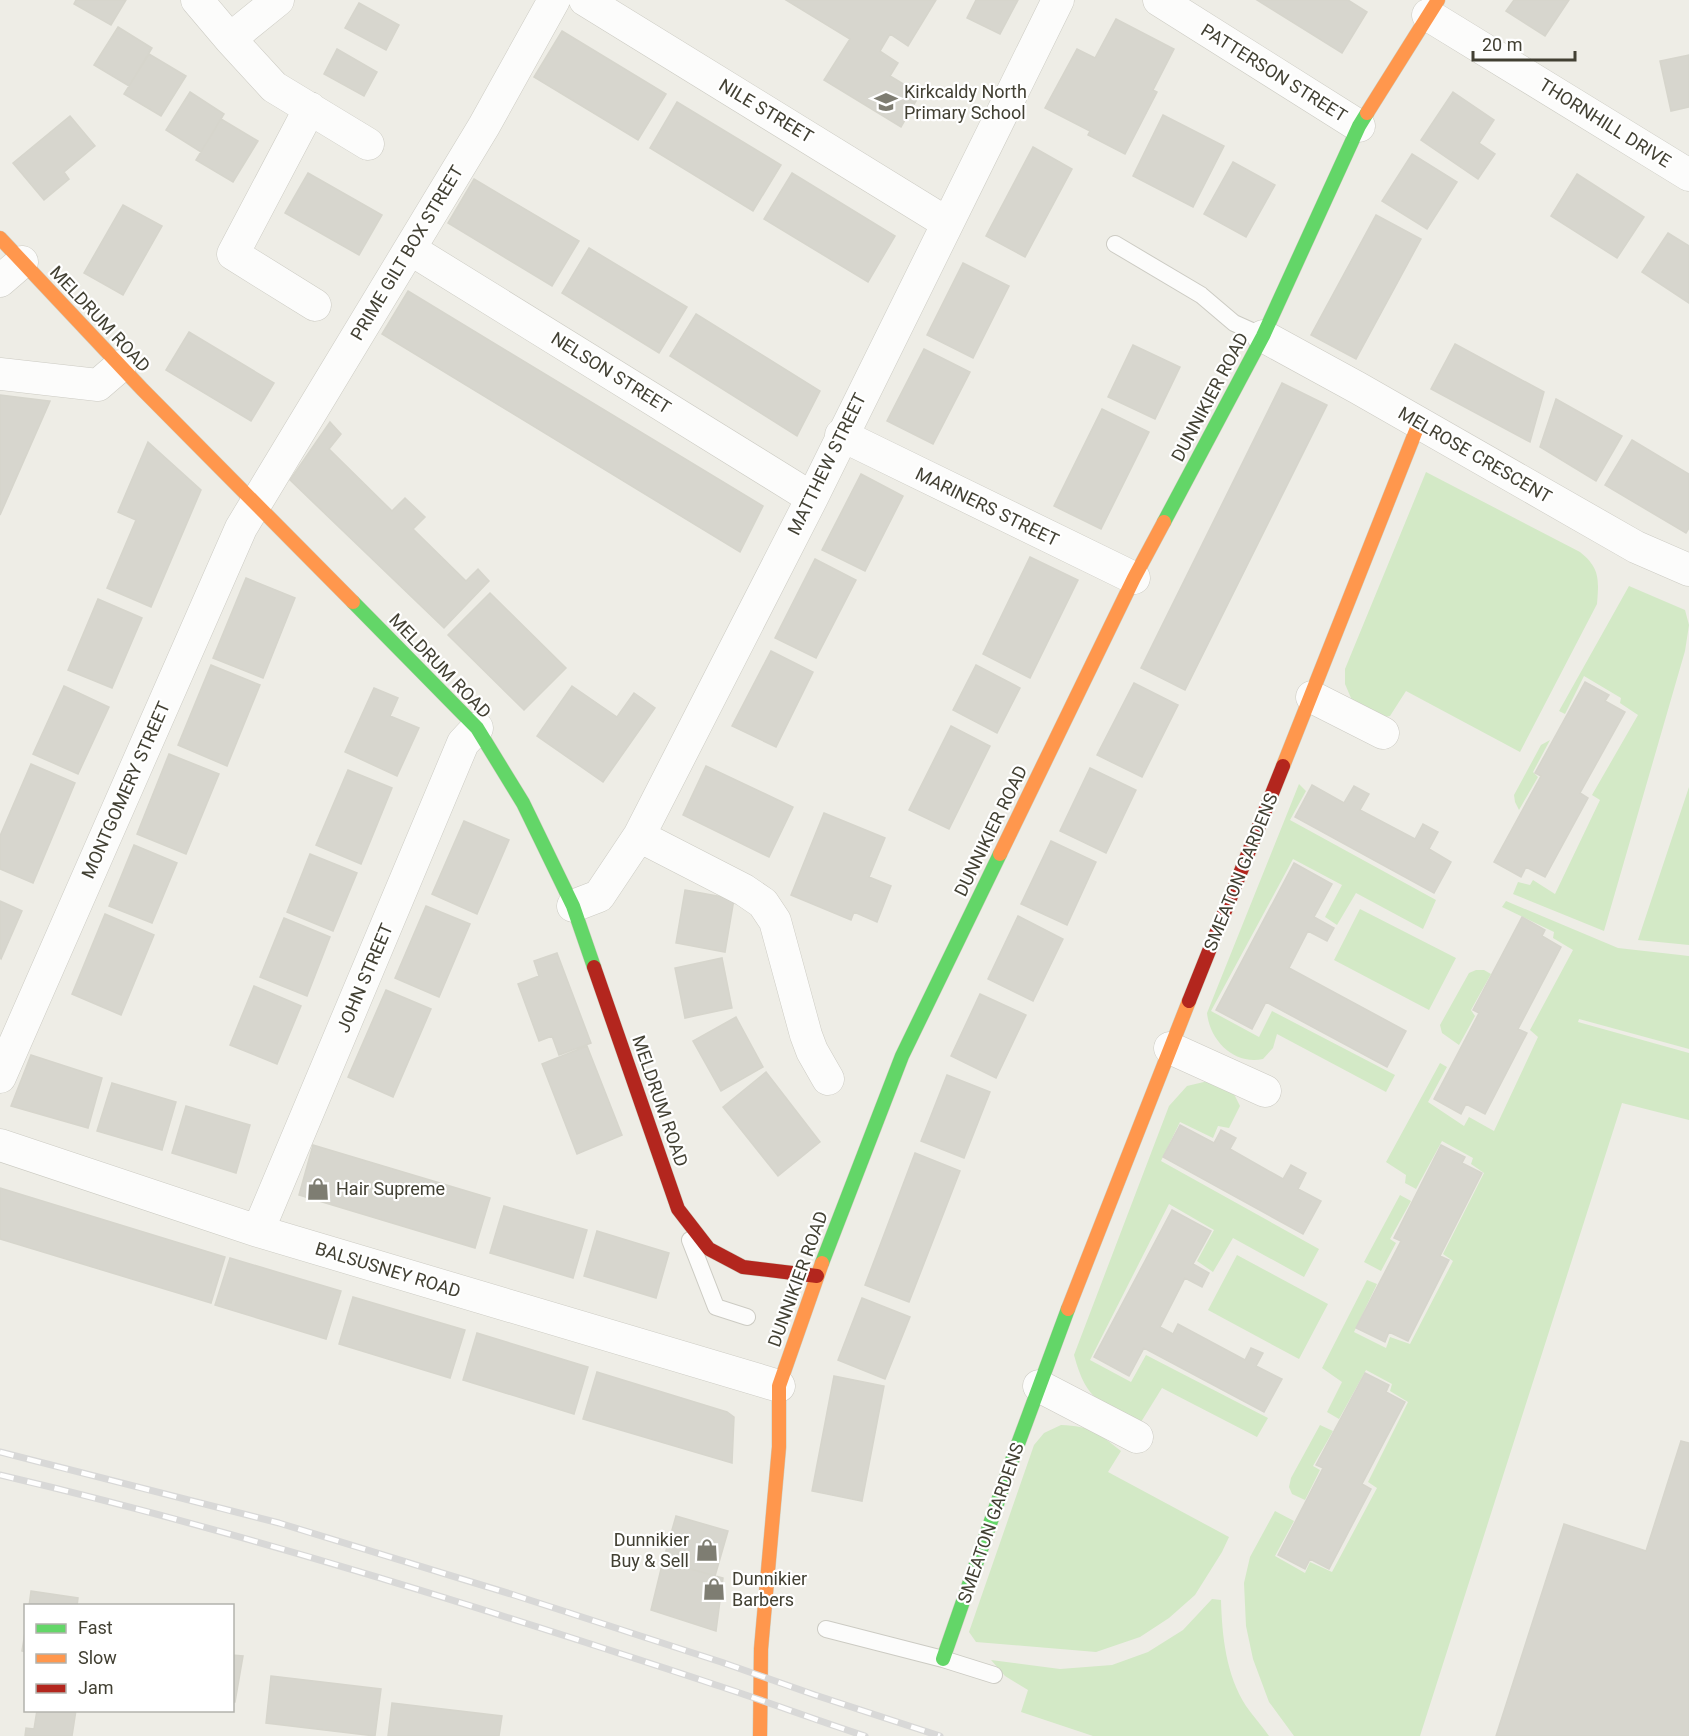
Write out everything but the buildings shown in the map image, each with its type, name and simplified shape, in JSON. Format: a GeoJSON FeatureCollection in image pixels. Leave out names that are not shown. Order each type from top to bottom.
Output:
{"type":"FeatureCollection","features":[{"type":"Feature","properties":{"kind":"street"},"geometry":{"type":"LineString","coordinates":[[197,0],[274,87],[368,144]]}},
{"type":"Feature","properties":{"kind":"street"},"geometry":{"type":"LineString","coordinates":[[230,39],[278,0]]}},
{"type":"Feature","properties":{"kind":"street","name":"PRIME GILT BOX STREET"},"geometry":{"type":"LineString","coordinates":[[255,504],[484,126],[554,0]]}},
{"type":"Feature","properties":{"kind":"street","name":"NILE STREET"},"geometry":{"type":"LineString","coordinates":[[585,0],[947,223]]}},
{"type":"Feature","properties":{"kind":"street","name":"MATTHEW STREET"},"geometry":{"type":"LineString","coordinates":[[573,906],[599,896],[639,836],[812,498],[841,435],[1058,0]]}},
{"type":"Feature","properties":{"kind":"street","name":"PATTERSON STREET"},"geometry":{"type":"LineString","coordinates":[[1159,0],[1359,126]]}},
{"type":"Feature","properties":{"kind":"street","name":"DUNNIKIER ROAD"},"geometry":{"type":"LineString","coordinates":[[760,1736],[761,1649],[779,1447],[779,1386],[817,1276],[902,1056],[1134,578],[1263,336],[1359,126],[1433,7]]}},
{"type":"Feature","properties":{"kind":"street","name":"THORNHILL DRIVE"},"geometry":{"type":"LineString","coordinates":[[1433,7],[1689,175]]}},
{"type":"Feature","properties":{"kind":"street"},"geometry":{"type":"LineString","coordinates":[[310,108],[233,254],[315,305]]}},
{"type":"Feature","properties":{"kind":"street","name":"MELDRUM ROAD"},"geometry":{"type":"LineString","coordinates":[[0,238],[11,272],[120,366],[477,728],[523,803],[573,906],[678,1209],[709,1249],[743,1268],[817,1276]]}},
{"type":"Feature","properties":{"kind":"street","name":"NELSON STREET"},"geometry":{"type":"LineString","coordinates":[[410,249],[812,498]]}},
{"type":"Feature","properties":{"kind":"street","name":"MELROSE CRESCENT"},"geometry":{"type":"LineString","coordinates":[[1263,336],[1636,547],[1689,570]]}},
{"type":"Feature","properties":{"kind":"street"},"geometry":{"type":"LineString","coordinates":[[0,374],[98,385],[120,366]]}},
{"type":"Feature","properties":{"kind":"street","name":"SMEATON GARDENS"},"geometry":{"type":"LineString","coordinates":[[943,1659],[1039,1386],[1170,1048],[1312,697],[1419,423]]}},
{"type":"Feature","properties":{"kind":"street","name":"MARINERS STREET"},"geometry":{"type":"LineString","coordinates":[[841,435],[1134,578]]}},
{"type":"Feature","properties":{"kind":"street","name":"MONTGOMERY STREET"},"geometry":{"type":"LineString","coordinates":[[0,1077],[241,528],[255,504]]}},
{"type":"Feature","properties":{"kind":"street"},"geometry":{"type":"LineString","coordinates":[[1312,697],[1383,733]]}},
{"type":"Feature","properties":{"kind":"street","name":"JOHN STREET"},"geometry":{"type":"LineString","coordinates":[[258,1231],[463,743],[477,728]]}},
{"type":"Feature","properties":{"kind":"street"},"geometry":{"type":"LineString","coordinates":[[639,836],[744,890],[763,903],[775,921],[806,1035],[828,1079]]}},
{"type":"Feature","properties":{"kind":"street"},"geometry":{"type":"LineString","coordinates":[[1170,1048],[1265,1092]]}},
{"type":"Feature","properties":{"kind":"street","name":"BALSUSNEY ROAD"},"geometry":{"type":"LineString","coordinates":[[0,1145],[258,1231],[779,1386]]}},
{"type":"Feature","properties":{"kind":"street"},"geometry":{"type":"LineString","coordinates":[[1039,1386],[1137,1437]]}},
{"type":"Feature","properties":{"kind":"lane"},"geometry":{"type":"LineString","coordinates":[[1115,244],[1201,295],[1234,323],[1263,336]]}},
{"type":"Feature","properties":{"kind":"lane"},"geometry":{"type":"LineString","coordinates":[[678,1209],[716,1307],[747,1317]]}},
{"type":"Feature","properties":{"kind":"lane"},"geometry":{"type":"LineString","coordinates":[[826,1629],[943,1659],[994,1675]]}},
{"type":"Feature","properties":{"kind":"green space"},"geometry":{"type":"Polygon","coordinates":[[[1426,472],[1580,552],[1595,569],[1598,588],[1597,604],[1520,752],[1406,691],[1390,716],[1380,718],[1354,705],[1345,684],[1345,669],[1426,472]]]}},
{"type":"Feature","properties":{"kind":"green space"},"geometry":{"type":"Polygon","coordinates":[[[1629,586],[1685,610],[1689,625],[1685,651],[1604,931],[1513,894],[1518,882],[1530,885],[1533,880],[1555,894],[1600,800],[1592,795],[1638,715],[1620,703],[1621,698],[1584,676],[1565,714],[1559,711],[1629,586]]]}},
{"type":"Feature","properties":{"kind":"green space"},"geometry":{"type":"Polygon","coordinates":[[[1550,740],[1533,772],[1538,777],[1519,810],[1514,795],[1541,745],[1550,740]]]}},
{"type":"Feature","properties":{"kind":"green space"},"geometry":{"type":"Polygon","coordinates":[[[1299,784],[1306,791],[1290,820],[1436,900],[1423,929],[1356,893],[1337,925],[1325,917],[1342,885],[1293,859],[1211,1011],[1259,1037],[1272,1011],[1395,1075],[1386,1092],[1277,1034],[1273,1048],[1263,1059],[1242,1058],[1225,1049],[1213,1033],[1209,1023],[1207,1013],[1299,784]]]}},
{"type":"Feature","properties":{"kind":"green space"},"geometry":{"type":"Polygon","coordinates":[[[1689,787],[1689,945],[1638,940],[1689,787]]]}},
{"type":"Feature","properties":{"kind":"green space"},"geometry":{"type":"Polygon","coordinates":[[[1506,901],[1618,948],[1689,956],[1689,1049],[1579,1019],[1578,1022],[1689,1053],[1689,1120],[1622,1103],[1420,1736],[1294,1736],[1269,1702],[1253,1659],[1246,1626],[1244,1583],[1250,1557],[1275,1511],[1294,1521],[1275,1556],[1305,1573],[1310,1562],[1332,1572],[1377,1488],[1368,1482],[1408,1402],[1390,1391],[1392,1384],[1366,1370],[1339,1419],[1327,1412],[1342,1382],[1322,1368],[1367,1280],[1377,1284],[1354,1332],[1386,1348],[1390,1337],[1410,1344],[1453,1261],[1443,1254],[1484,1173],[1471,1164],[1473,1158],[1442,1141],[1416,1189],[1405,1183],[1406,1175],[1386,1162],[1440,1063],[1447,1067],[1428,1102],[1464,1126],[1469,1117],[1494,1131],[1538,1037],[1530,1030],[1573,950],[1553,938],[1554,932],[1502,907],[1506,901]]]}},
{"type":"Feature","properties":{"kind":"green space"},"geometry":{"type":"Polygon","coordinates":[[[1360,909],[1456,958],[1429,1010],[1334,960],[1360,909]]]}},
{"type":"Feature","properties":{"kind":"green space"},"geometry":{"type":"Polygon","coordinates":[[[1484,970],[1491,974],[1471,1010],[1475,1016],[1459,1045],[1442,1033],[1440,1025],[1469,973],[1484,970]]]}},
{"type":"Feature","properties":{"kind":"green space"},"geometry":{"type":"Polygon","coordinates":[[[1208,1081],[1231,1088],[1240,1106],[1229,1128],[1218,1126],[1213,1138],[1180,1122],[1161,1161],[1319,1249],[1304,1277],[1233,1238],[1213,1272],[1197,1261],[1214,1230],[1169,1204],[1090,1360],[1131,1382],[1146,1355],[1268,1418],[1257,1437],[1162,1388],[1141,1422],[1105,1404],[1090,1392],[1084,1383],[1074,1355],[1169,1106],[1187,1086],[1208,1081]]]}},
{"type":"Feature","properties":{"kind":"green space"},"geometry":{"type":"Polygon","coordinates":[[[1400,1195],[1411,1201],[1390,1239],[1396,1243],[1381,1271],[1364,1262],[1400,1195]]]}},
{"type":"Feature","properties":{"kind":"green space"},"geometry":{"type":"Polygon","coordinates":[[[1237,1255],[1328,1304],[1299,1359],[1208,1310],[1237,1255]]]}},
{"type":"Feature","properties":{"kind":"green space"},"geometry":{"type":"Polygon","coordinates":[[[1061,1425],[1080,1427],[1100,1435],[1121,1451],[1108,1472],[1229,1537],[1195,1595],[1169,1618],[1140,1637],[1096,1652],[976,1642],[969,1632],[1034,1445],[1044,1433],[1061,1425]]]}},
{"type":"Feature","properties":{"kind":"green space"},"geometry":{"type":"Polygon","coordinates":[[[1320,1425],[1333,1431],[1313,1466],[1320,1470],[1305,1500],[1292,1494],[1289,1487],[1291,1478],[1320,1425]]]}},
{"type":"Feature","properties":{"kind":"green space"},"geometry":{"type":"Polygon","coordinates":[[[1212,1599],[1221,1600],[1226,1655],[1239,1694],[1269,1736],[1093,1736],[1021,1712],[1028,1690],[1005,1676],[991,1660],[1060,1669],[1112,1665],[1148,1652],[1183,1630],[1212,1599]]]}},
{"type":"Feature","properties":{"kind":"railway"},"geometry":{"type":"LineString","coordinates":[[0,1452],[279,1523],[514,1595],[940,1736]]}},
{"type":"Feature","properties":{"kind":"railway"},"geometry":{"type":"LineString","coordinates":[[0,1475],[179,1520],[357,1571],[622,1654],[865,1736]]}},
{"type":"Feature","properties":{"kind":"traffic: fast"},"geometry":{"type":"LineString","coordinates":[[1164,522],[1263,336],[1367,113]]}},
{"type":"Feature","properties":{"kind":"traffic: fast"},"geometry":{"type":"LineString","coordinates":[[353,602],[477,728],[523,803],[573,906],[594,967]]}},
{"type":"Feature","properties":{"kind":"traffic: fast"},"geometry":{"type":"LineString","coordinates":[[822,1263],[902,1056],[1000,854]]}},
{"type":"Feature","properties":{"kind":"traffic: fast"},"geometry":{"type":"LineString","coordinates":[[943,1659],[1015,1452],[1068,1309]]}},
{"type":"Feature","properties":{"kind":"traffic: slow"},"geometry":{"type":"LineString","coordinates":[[1367,113],[1438,0]]}},
{"type":"Feature","properties":{"kind":"traffic: slow"},"geometry":{"type":"LineString","coordinates":[[0,238],[142,389],[353,602]]}},
{"type":"Feature","properties":{"kind":"traffic: slow"},"geometry":{"type":"LineString","coordinates":[[1283,766],[1419,423]]}},
{"type":"Feature","properties":{"kind":"traffic: slow"},"geometry":{"type":"LineString","coordinates":[[1000,854],[1134,578],[1164,522]]}},
{"type":"Feature","properties":{"kind":"traffic: slow"},"geometry":{"type":"LineString","coordinates":[[1068,1309],[1189,1001]]}},
{"type":"Feature","properties":{"kind":"traffic: slow"},"geometry":{"type":"LineString","coordinates":[[760,1736],[761,1649],[779,1447],[779,1386],[822,1263]]}},
{"type":"Feature","properties":{"kind":"traffic: jam"},"geometry":{"type":"LineString","coordinates":[[1189,1001],[1283,766]]}},
{"type":"Feature","properties":{"kind":"traffic: jam"},"geometry":{"type":"LineString","coordinates":[[594,967],[678,1209],[709,1249],[743,1267],[817,1276]]}},
{"type":"Feature","properties":{"kind":"place","name":"Kirkcaldy North Primary School"},"geometry":{"type":"Point","coordinates":[886,102]}},
{"type":"Feature","properties":{"kind":"place","name":"Hair Supreme"},"geometry":{"type":"Point","coordinates":[318,1189]}},
{"type":"Feature","properties":{"kind":"place","name":"Dunnikier Buy & Sell"},"geometry":{"type":"Point","coordinates":[707,1550]}},
{"type":"Feature","properties":{"kind":"place","name":"Dunnikier Barbers"},"geometry":{"type":"Point","coordinates":[714,1589]}}]}
